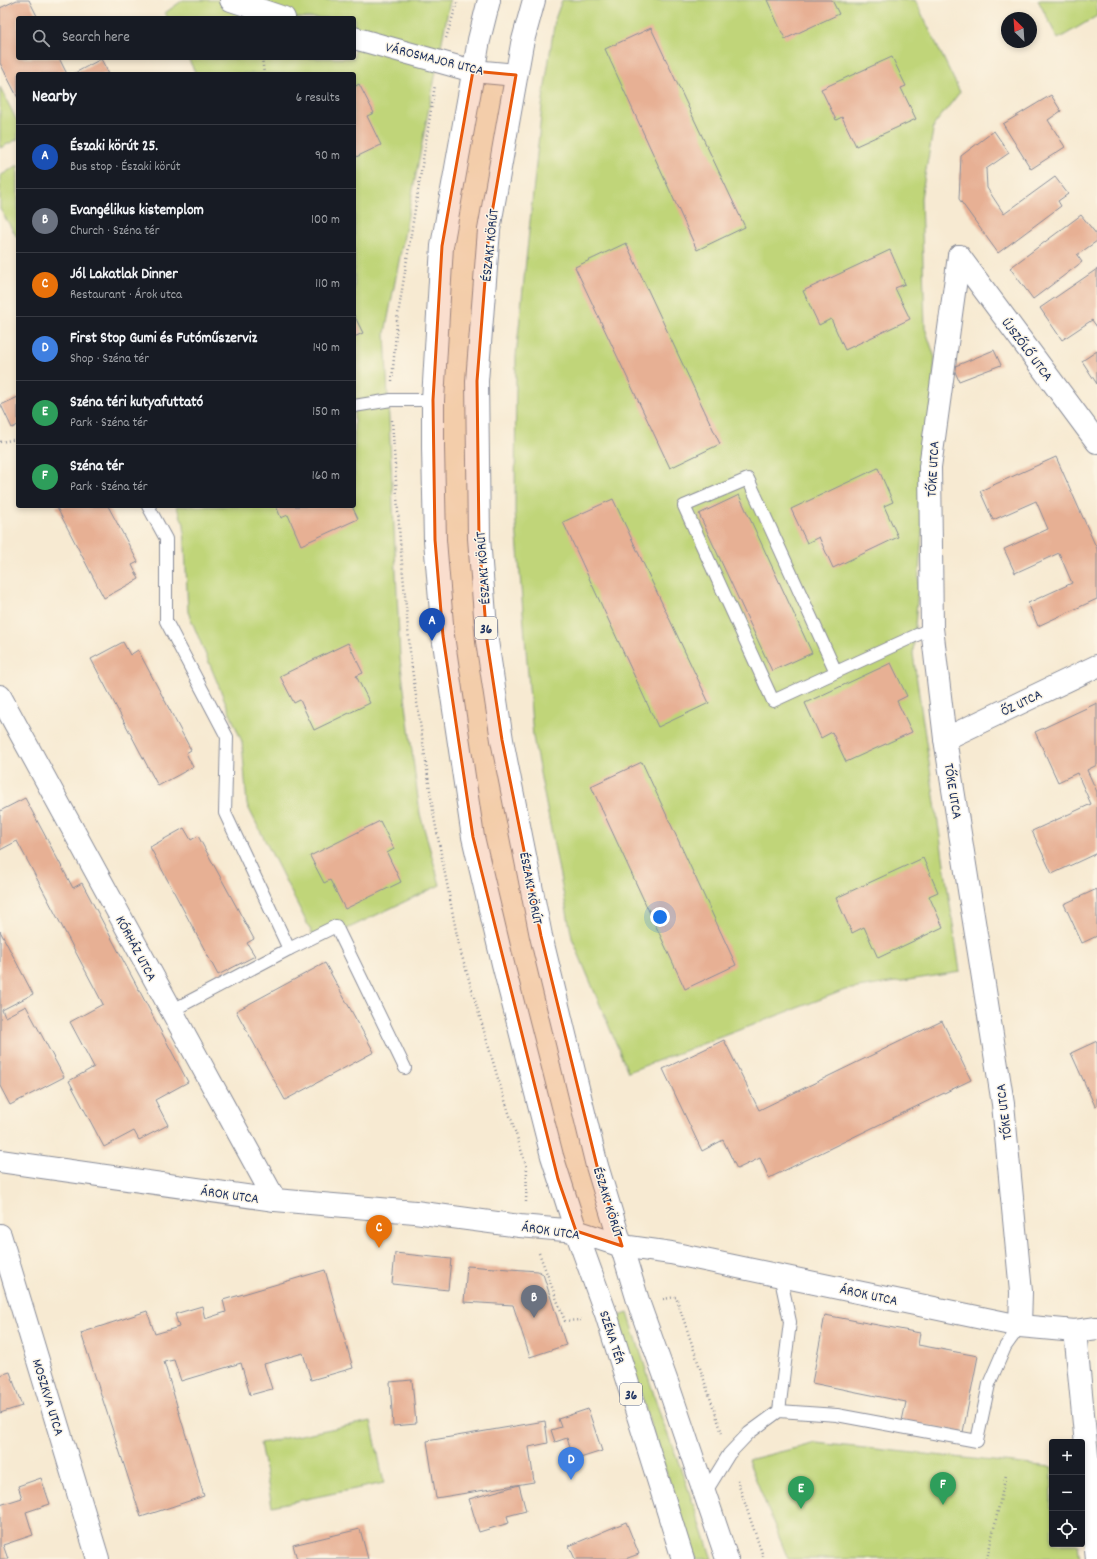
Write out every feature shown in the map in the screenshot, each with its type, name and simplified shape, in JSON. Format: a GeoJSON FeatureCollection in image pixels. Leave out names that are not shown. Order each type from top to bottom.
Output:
{"type":"FeatureCollection","features":[{"type":"Feature","properties":{"kind":"street"},"geometry":{"type":"LineString","coordinates":[[231,0],[278,16]]}},
{"type":"Feature","properties":{"kind":"street","name":"36"},"geometry":{"type":"LineString","coordinates":[[489,0],[473,71],[442,246],[433,400],[435,540],[443,636],[473,837],[503,964],[552,1156],[576,1231]]}},
{"type":"Feature","properties":{"kind":"street","name":"ÉSZAKI KÖRÚT"},"geometry":{"type":"LineString","coordinates":[[534,0],[522,44],[516,75],[490,230],[477,381],[479,538],[487,641],[502,740],[541,936],[586,1125],[622,1246]]}},
{"type":"Feature","properties":{"kind":"street","name":"VÁROSMAJOR UTCA"},"geometry":{"type":"LineString","coordinates":[[356,39],[473,71],[516,75]]}},
{"type":"Feature","properties":{"kind":"street","name":"ÚJSZŐLŐ UTCA"},"geometry":{"type":"LineString","coordinates":[[959,256],[1097,442]]}},
{"type":"Feature","properties":{"kind":"street","name":"TŐKE UTCA"},"geometry":{"type":"LineString","coordinates":[[959,256],[930,467],[932,628],[945,738],[1003,1104],[1021,1292],[1020,1326]]}},
{"type":"Feature","properties":{"kind":"street","name":"ŐZ UTCA"},"geometry":{"type":"LineString","coordinates":[[945,738],[1097,666]]}},
{"type":"Feature","properties":{"kind":"street","name":"KÓRHÁZ UTCA"},"geometry":{"type":"LineString","coordinates":[[0,697],[275,1200]]}},
{"type":"Feature","properties":{"kind":"street","name":"ÁROK UTCA"},"geometry":{"type":"LineString","coordinates":[[0,1161],[275,1200],[415,1212],[520,1226],[576,1231],[622,1246],[671,1253],[1020,1326],[1075,1330],[1097,1328]]}},
{"type":"Feature","properties":{"kind":"street","name":"SZÉNA TÉR"},"geometry":{"type":"LineString","coordinates":[[576,1231],[606,1314],[683,1559]]}},
{"type":"Feature","properties":{"kind":"street","name":"MOSZKVA UTCA"},"geometry":{"type":"LineString","coordinates":[[0,1235],[98,1559]]}},
{"type":"Feature","properties":{"kind":"street","name":"36"},"geometry":{"type":"LineString","coordinates":[[622,1246],[647,1326],[705,1493],[726,1559]]}},
{"type":"Feature","properties":{"kind":"street"},"geometry":{"type":"LineString","coordinates":[[1075,1330],[1097,1559]]}},
{"type":"Feature","properties":{"kind":"lane"},"geometry":{"type":"LineString","coordinates":[[356,406],[391,400],[433,400]]}},
{"type":"Feature","properties":{"kind":"lane"},"geometry":{"type":"LineString","coordinates":[[836,672],[748,479],[684,506],[773,701],[932,628]]}},
{"type":"Feature","properties":{"kind":"lane"},"geometry":{"type":"LineString","coordinates":[[149,508],[166,539],[166,622],[227,737],[225,813],[289,949]]}},
{"type":"Feature","properties":{"kind":"lane"},"geometry":{"type":"LineString","coordinates":[[171,1011],[336,926],[405,1068]]}},
{"type":"Feature","properties":{"kind":"lane"},"geometry":{"type":"LineString","coordinates":[[780,1275],[790,1322],[780,1411]]}},
{"type":"Feature","properties":{"kind":"lane"},"geometry":{"type":"LineString","coordinates":[[705,1493],[729,1454],[749,1433],[780,1411],[837,1415],[977,1441],[989,1384],[1005,1347],[1020,1326]]}},
{"type":"Feature","properties":{"kind":"path"},"geometry":{"type":"LineString","coordinates":[[262,60],[264,72]]}},
{"type":"Feature","properties":{"kind":"path"},"geometry":{"type":"LineString","coordinates":[[0,442],[16,439]]}},
{"type":"Feature","properties":{"kind":"path"},"geometry":{"type":"LineString","coordinates":[[676,1297],[764,1559]]}},
{"type":"Feature","properties":{"kind":"path"},"geometry":{"type":"LineString","coordinates":[[987,1559],[1006,1474]]}},
{"type":"Feature","properties":{"kind":"highlighted area"},"geometry":{"type":"Polygon","coordinates":[[[473,71],[516,75],[489,230],[477,381],[479,538],[487,641],[502,740],[541,936],[597,1166],[622,1246],[576,1231],[558,1179],[473,837],[443,636],[435,540],[433,400],[442,246],[473,71]]]}},
{"type":"Feature","properties":{"kind":"green space"},"geometry":{"type":"Polygon","coordinates":[[[183,0],[450,0],[385,333],[400,658],[420,814],[440,885],[317,943],[247,805],[242,742],[188,612],[184,524],[177,508],[356,508],[356,72],[195,72],[189,60],[356,60],[356,16],[167,16],[165,13],[183,0]]]}},
{"type":"Feature","properties":{"kind":"green space"},"geometry":{"type":"Polygon","coordinates":[[[562,0],[915,0],[960,92],[934,125],[921,198],[925,328],[935,358],[913,654],[960,972],[845,990],[628,1072],[572,938],[533,737],[515,512],[516,356],[542,106],[555,19],[562,0]]]}},
{"type":"Feature","properties":{"kind":"green space"},"geometry":{"type":"Polygon","coordinates":[[[1038,0],[1097,0],[1097,16],[1058,39],[1038,0]]]}},
{"type":"Feature","properties":{"kind":"green space"},"geometry":{"type":"Polygon","coordinates":[[[0,87],[16,119],[16,140],[0,148],[0,87]]]}},
{"type":"Feature","properties":{"kind":"green space"},"geometry":{"type":"Polygon","coordinates":[[[16,166],[16,236],[0,209],[0,176],[16,166]]]}},
{"type":"Feature","properties":{"kind":"green space"},"geometry":{"type":"Polygon","coordinates":[[[628,1313],[661,1417],[684,1477],[712,1559],[696,1559],[655,1439],[617,1317],[628,1313]]]}},
{"type":"Feature","properties":{"kind":"green space"},"geometry":{"type":"Polygon","coordinates":[[[371,1421],[384,1483],[272,1506],[260,1443],[371,1421]]]}},
{"type":"Feature","properties":{"kind":"green space"},"geometry":{"type":"Polygon","coordinates":[[[816,1443],[1049,1467],[1049,1547],[1078,1547],[1080,1559],[788,1559],[748,1460],[816,1443]]]}},
{"type":"Feature","properties":{"kind":"building"},"geometry":{"type":"Polygon","coordinates":[[[17,0],[29,0],[37,16],[16,16],[16,60],[60,60],[66,72],[16,72],[16,94],[0,63],[0,8],[17,0]]]}},
{"type":"Feature","properties":{"kind":"building"},"geometry":{"type":"Polygon","coordinates":[[[767,0],[832,0],[839,14],[785,39],[767,0]]]}},
{"type":"Feature","properties":{"kind":"building"},"geometry":{"type":"Polygon","coordinates":[[[651,28],[745,227],[697,250],[605,49],[651,28]]]}},
{"type":"Feature","properties":{"kind":"building"},"geometry":{"type":"Polygon","coordinates":[[[892,57],[906,86],[901,88],[916,119],[856,146],[842,117],[836,120],[821,89],[892,57]]]}},
{"type":"Feature","properties":{"kind":"building"},"geometry":{"type":"Polygon","coordinates":[[[102,60],[108,72],[77,72],[102,60]]]}},
{"type":"Feature","properties":{"kind":"building"},"geometry":{"type":"Polygon","coordinates":[[[359,84],[374,113],[367,116],[381,145],[356,157],[356,86],[359,84]]]}},
{"type":"Feature","properties":{"kind":"building"},"geometry":{"type":"Polygon","coordinates":[[[1051,95],[1061,111],[1048,120],[1065,147],[1031,169],[1003,124],[1051,95]]]}},
{"type":"Feature","properties":{"kind":"building"},"geometry":{"type":"Polygon","coordinates":[[[994,131],[1009,153],[986,169],[987,188],[1004,214],[1055,177],[1068,194],[1058,201],[1061,206],[998,253],[959,199],[961,156],[994,131]]]}},
{"type":"Feature","properties":{"kind":"building"},"geometry":{"type":"Polygon","coordinates":[[[1081,215],[1097,235],[1097,241],[1077,255],[1082,262],[1033,299],[1010,268],[1081,215]]]}},
{"type":"Feature","properties":{"kind":"building"},"geometry":{"type":"Polygon","coordinates":[[[626,243],[720,444],[670,468],[575,267],[626,243]]]}},
{"type":"Feature","properties":{"kind":"building"},"geometry":{"type":"Polygon","coordinates":[[[890,250],[905,284],[895,288],[910,319],[845,350],[831,319],[819,325],[803,291],[890,250]]]}},
{"type":"Feature","properties":{"kind":"building"},"geometry":{"type":"Polygon","coordinates":[[[1097,269],[1097,327],[1092,320],[1062,340],[1040,308],[1097,269]]]}},
{"type":"Feature","properties":{"kind":"building"},"geometry":{"type":"Polygon","coordinates":[[[356,319],[363,333],[356,336],[356,319]]]}},
{"type":"Feature","properties":{"kind":"building"},"geometry":{"type":"Polygon","coordinates":[[[994,350],[1001,365],[959,381],[953,367],[994,350]]]}},
{"type":"Feature","properties":{"kind":"building"},"geometry":{"type":"Polygon","coordinates":[[[1097,351],[1097,384],[1082,361],[1097,351]]]}},
{"type":"Feature","properties":{"kind":"building"},"geometry":{"type":"Polygon","coordinates":[[[16,398],[16,426],[12,428],[1,405],[16,398]]]}},
{"type":"Feature","properties":{"kind":"building"},"geometry":{"type":"Polygon","coordinates":[[[1056,457],[1097,549],[1097,599],[1038,626],[1028,603],[1072,583],[1059,553],[1015,573],[1004,549],[1048,529],[1036,501],[993,520],[980,491],[1056,457]]]}},
{"type":"Feature","properties":{"kind":"building"},"geometry":{"type":"Polygon","coordinates":[[[878,468],[893,502],[884,506],[898,537],[833,568],[819,537],[807,543],[791,509],[878,468]]]}},
{"type":"Feature","properties":{"kind":"building"},"geometry":{"type":"Polygon","coordinates":[[[739,495],[812,653],[772,671],[699,514],[739,495]]]}},
{"type":"Feature","properties":{"kind":"building"},"geometry":{"type":"Polygon","coordinates":[[[613,499],[709,703],[658,727],[563,522],[613,499]]]}},
{"type":"Feature","properties":{"kind":"building"},"geometry":{"type":"Polygon","coordinates":[[[57,508],[109,508],[138,562],[132,565],[139,579],[104,598],[57,508]]]}},
{"type":"Feature","properties":{"kind":"building"},"geometry":{"type":"Polygon","coordinates":[[[277,508],[353,508],[358,519],[301,545],[288,515],[281,518],[277,508]]]}},
{"type":"Feature","properties":{"kind":"building"},"geometry":{"type":"Polygon","coordinates":[[[123,642],[130,655],[138,650],[191,750],[186,753],[193,767],[158,786],[91,659],[123,642]]]}},
{"type":"Feature","properties":{"kind":"building"},"geometry":{"type":"Polygon","coordinates":[[[348,643],[363,673],[356,676],[370,703],[314,730],[300,700],[294,703],[280,676],[348,643]]]}},
{"type":"Feature","properties":{"kind":"building"},"geometry":{"type":"Polygon","coordinates":[[[891,663],[907,696],[897,701],[912,732],[846,762],[832,732],[821,738],[805,703],[891,663]]]}},
{"type":"Feature","properties":{"kind":"building"},"geometry":{"type":"Polygon","coordinates":[[[1097,703],[1097,765],[1087,770],[1097,792],[1097,853],[1052,874],[1032,831],[1091,804],[1077,773],[1058,782],[1035,732],[1097,703]]]}},
{"type":"Feature","properties":{"kind":"building"},"geometry":{"type":"Polygon","coordinates":[[[642,762],[736,965],[685,989],[591,786],[642,762]]]}},
{"type":"Feature","properties":{"kind":"building"},"geometry":{"type":"Polygon","coordinates":[[[25,798],[73,888],[82,883],[188,1082],[155,1100],[168,1125],[139,1140],[134,1131],[104,1147],[69,1081],[94,1067],[70,1022],[103,1004],[17,841],[0,850],[0,811],[25,798]]]}},
{"type":"Feature","properties":{"kind":"building"},"geometry":{"type":"Polygon","coordinates":[[[380,821],[394,849],[387,853],[401,882],[345,909],[330,880],[324,883],[310,856],[380,821]]]}},
{"type":"Feature","properties":{"kind":"building"},"geometry":{"type":"Polygon","coordinates":[[[184,828],[191,840],[198,836],[254,939],[247,943],[255,956],[218,975],[150,847],[184,828]]]}},
{"type":"Feature","properties":{"kind":"building"},"geometry":{"type":"Polygon","coordinates":[[[923,858],[938,892],[929,896],[943,927],[878,958],[864,927],[852,933],[836,898],[923,858]]]}},
{"type":"Feature","properties":{"kind":"building"},"geometry":{"type":"Polygon","coordinates":[[[1097,889],[1097,936],[1082,943],[1064,904],[1097,889]]]}},
{"type":"Feature","properties":{"kind":"building"},"geometry":{"type":"Polygon","coordinates":[[[0,931],[33,994],[2,1010],[5,1017],[26,1006],[64,1077],[10,1105],[0,1086],[0,931]]]}},
{"type":"Feature","properties":{"kind":"building"},"geometry":{"type":"Polygon","coordinates":[[[325,963],[374,1052],[285,1100],[236,1011],[325,963]]]}},
{"type":"Feature","properties":{"kind":"building"},"geometry":{"type":"Polygon","coordinates":[[[942,1021],[971,1080],[769,1178],[760,1158],[737,1169],[723,1140],[702,1151],[663,1069],[724,1040],[759,1110],[942,1021]]]}},
{"type":"Feature","properties":{"kind":"building"},"geometry":{"type":"Polygon","coordinates":[[[1097,1041],[1097,1105],[1095,1106],[1071,1053],[1097,1041]]]}},
{"type":"Feature","properties":{"kind":"building"},"geometry":{"type":"Polygon","coordinates":[[[395,1253],[451,1259],[448,1290],[392,1284],[395,1253]]]}},
{"type":"Feature","properties":{"kind":"building"},"geometry":{"type":"Polygon","coordinates":[[[467,1266],[538,1271],[543,1274],[566,1345],[530,1357],[513,1305],[464,1302],[467,1266]]]}},
{"type":"Feature","properties":{"kind":"building"},"geometry":{"type":"Polygon","coordinates":[[[325,1270],[353,1368],[311,1380],[303,1353],[264,1364],[272,1389],[250,1395],[241,1363],[181,1381],[174,1360],[164,1362],[204,1496],[141,1517],[81,1333],[147,1311],[155,1334],[179,1327],[175,1314],[202,1306],[205,1319],[226,1312],[223,1300],[325,1270]]]}},
{"type":"Feature","properties":{"kind":"building"},"geometry":{"type":"Polygon","coordinates":[[[825,1315],[920,1333],[918,1345],[978,1356],[963,1432],[902,1421],[906,1402],[812,1383],[825,1315]]]}},
{"type":"Feature","properties":{"kind":"building"},"geometry":{"type":"Polygon","coordinates":[[[10,1372],[22,1406],[0,1413],[0,1375],[10,1372]]]}},
{"type":"Feature","properties":{"kind":"building"},"geometry":{"type":"Polygon","coordinates":[[[412,1380],[416,1424],[393,1426],[390,1382],[412,1380]]]}},
{"type":"Feature","properties":{"kind":"building"},"geometry":{"type":"Polygon","coordinates":[[[588,1409],[602,1451],[574,1460],[567,1438],[555,1442],[551,1430],[561,1427],[558,1419],[588,1409]]]}},
{"type":"Feature","properties":{"kind":"building"},"geometry":{"type":"Polygon","coordinates":[[[545,1421],[548,1443],[529,1447],[534,1482],[436,1498],[427,1441],[545,1421]]]}},
{"type":"Feature","properties":{"kind":"building"},"geometry":{"type":"Polygon","coordinates":[[[41,1478],[50,1504],[26,1512],[33,1535],[3,1545],[8,1559],[0,1559],[0,1505],[22,1498],[18,1486],[41,1478]]]}},
{"type":"Feature","properties":{"kind":"building"},"geometry":{"type":"Polygon","coordinates":[[[519,1485],[526,1511],[507,1516],[509,1523],[479,1532],[469,1499],[519,1485]]]}},
{"type":"Feature","properties":{"kind":"building"},"geometry":{"type":"Polygon","coordinates":[[[626,1522],[639,1554],[625,1559],[575,1559],[569,1546],[626,1522]]]}},
{"type":"Feature","properties":{"kind":"building"},"geometry":{"type":"Polygon","coordinates":[[[360,1529],[368,1559],[297,1559],[293,1545],[360,1529]]]}},
{"type":"Feature","properties":{"kind":"place","name":"Északi körút 25."},"geometry":{"type":"Point","coordinates":[432,641]}},
{"type":"Feature","properties":{"kind":"place","name":"Jól Lakatlak Dinner"},"geometry":{"type":"Point","coordinates":[379,1248]}},
{"type":"Feature","properties":{"kind":"place","name":"Evangélikus kistemplom"},"geometry":{"type":"Point","coordinates":[534,1318]}},
{"type":"Feature","properties":{"kind":"place","name":"First Stop Gumi és Futóműszerviz"},"geometry":{"type":"Point","coordinates":[571,1480]}},
{"type":"Feature","properties":{"kind":"place","name":"Széna tér"},"geometry":{"type":"Point","coordinates":[943,1505]}},
{"type":"Feature","properties":{"kind":"place","name":"Széna téri kutyafuttató"},"geometry":{"type":"Point","coordinates":[801,1509]}}]}
